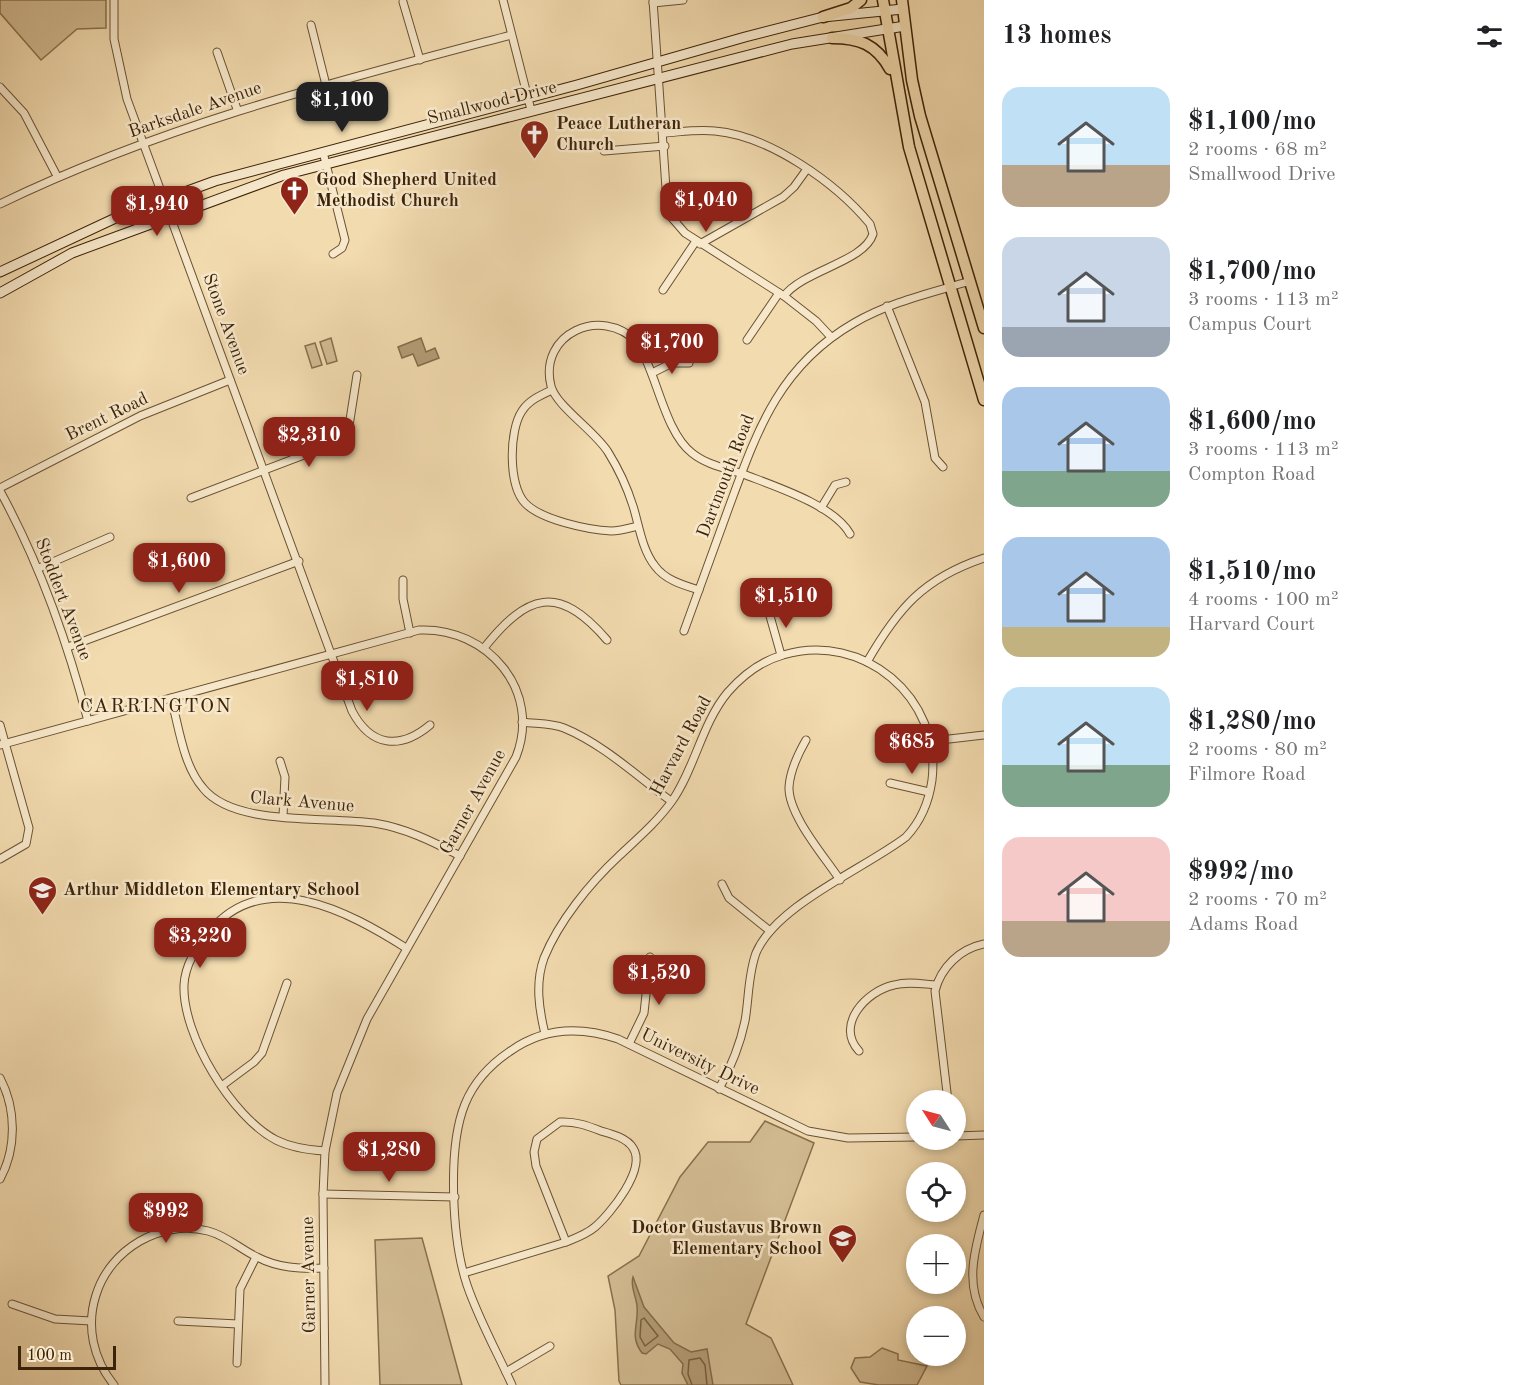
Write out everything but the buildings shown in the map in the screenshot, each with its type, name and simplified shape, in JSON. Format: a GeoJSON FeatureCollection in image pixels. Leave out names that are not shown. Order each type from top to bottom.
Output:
{"type":"FeatureCollection","features":[{"type":"Feature","properties":{"kind":"main road"},"geometry":{"type":"LineString","coordinates":[[823,17],[851,8],[861,0]]}},
{"type":"Feature","properties":{"kind":"main road"},"geometry":{"type":"LineString","coordinates":[[902,4],[920,116],[984,328]]}},
{"type":"Feature","properties":{"kind":"main road","name":"Smallwood Drive"},"geometry":{"type":"LineString","coordinates":[[0,272],[84,231],[215,181],[823,17],[884,5],[902,4]]}},
{"type":"Feature","properties":{"kind":"main road"},"geometry":{"type":"LineString","coordinates":[[884,5],[895,78],[909,147],[984,399]]}},
{"type":"Feature","properties":{"kind":"main road","name":"Smallwood Drive"},"geometry":{"type":"LineString","coordinates":[[0,293],[72,253],[262,182],[531,110],[658,80],[792,44],[905,26]]}},
{"type":"Feature","properties":{"kind":"main road"},"geometry":{"type":"LineString","coordinates":[[832,38],[852,38],[868,44],[884,58],[895,78]]}},
{"type":"Feature","properties":{"kind":"street","name":"Stone Avenue"},"geometry":{"type":"LineString","coordinates":[[114,0],[114,39],[127,99],[299,561],[352,711],[362,728],[384,740],[402,741],[414,737],[430,725]]}},
{"type":"Feature","properties":{"kind":"street"},"geometry":{"type":"LineString","coordinates":[[503,0],[531,110]]}},
{"type":"Feature","properties":{"kind":"street"},"geometry":{"type":"LineString","coordinates":[[683,0],[653,1],[670,211],[679,227],[698,242],[781,294],[816,321],[831,338]]}},
{"type":"Feature","properties":{"kind":"street"},"geometry":{"type":"LineString","coordinates":[[403,2],[420,60]]}},
{"type":"Feature","properties":{"kind":"street"},"geometry":{"type":"LineString","coordinates":[[311,25],[326,85]]}},
{"type":"Feature","properties":{"kind":"street","name":"Barksdale Avenue"},"geometry":{"type":"LineString","coordinates":[[0,204],[57,176],[237,109],[511,35]]}},
{"type":"Feature","properties":{"kind":"street"},"geometry":{"type":"LineString","coordinates":[[217,52],[237,109]]}},
{"type":"Feature","properties":{"kind":"street"},"geometry":{"type":"LineString","coordinates":[[0,87],[24,112],[57,176]]}},
{"type":"Feature","properties":{"kind":"street"},"geometry":{"type":"LineString","coordinates":[[664,133],[722,132],[769,148],[807,169],[870,224],[873,234],[862,248],[798,281],[781,294],[747,340]]}},
{"type":"Feature","properties":{"kind":"street"},"geometry":{"type":"LineString","coordinates":[[604,152],[664,146]]}},
{"type":"Feature","properties":{"kind":"street"},"geometry":{"type":"LineString","coordinates":[[322,152],[345,240],[342,248],[333,254]]}},
{"type":"Feature","properties":{"kind":"street"},"geometry":{"type":"LineString","coordinates":[[663,290],[698,242],[783,197],[794,188],[807,169]]}},
{"type":"Feature","properties":{"kind":"street","name":"Dartmouth Road"},"geometry":{"type":"LineString","coordinates":[[684,632],[755,435],[774,399],[795,371],[831,338],[887,306],[970,281]]}},
{"type":"Feature","properties":{"kind":"street"},"geometry":{"type":"LineString","coordinates":[[887,306],[925,402],[935,458],[943,468]]}},
{"type":"Feature","properties":{"kind":"street"},"geometry":{"type":"LineString","coordinates":[[699,590],[672,579],[655,566],[633,505],[609,454],[595,434],[560,402],[552,390],[550,364],[555,351],[575,331],[589,326],[608,325],[630,335],[643,352],[684,445],[705,462],[741,474],[821,508],[842,521],[850,534]]}},
{"type":"Feature","properties":{"kind":"street"},"geometry":{"type":"LineString","coordinates":[[652,373],[672,363],[690,363]]}},
{"type":"Feature","properties":{"kind":"street"},"geometry":{"type":"LineString","coordinates":[[192,498],[338,442],[349,426],[357,375]]}},
{"type":"Feature","properties":{"kind":"street","name":"Brent Road"},"geometry":{"type":"LineString","coordinates":[[0,489],[140,416],[230,380]]}},
{"type":"Feature","properties":{"kind":"street"},"geometry":{"type":"LineString","coordinates":[[552,390],[529,403],[519,418],[513,464],[516,486],[522,499],[543,515],[587,527],[612,531],[639,525]]}},
{"type":"Feature","properties":{"kind":"street"},"geometry":{"type":"LineString","coordinates":[[821,508],[835,485],[846,482]]}},
{"type":"Feature","properties":{"kind":"street","name":"Stoddert Avenue"},"geometry":{"type":"LineString","coordinates":[[0,489],[39,568],[68,647],[88,721]]}},
{"type":"Feature","properties":{"kind":"street"},"geometry":{"type":"LineString","coordinates":[[39,568],[110,537]]}},
{"type":"Feature","properties":{"kind":"street"},"geometry":{"type":"LineString","coordinates":[[867,662],[889,626],[916,594],[950,571],[984,558]]}},
{"type":"Feature","properties":{"kind":"street"},"geometry":{"type":"LineString","coordinates":[[68,647],[299,561]]}},
{"type":"Feature","properties":{"kind":"street"},"geometry":{"type":"LineString","coordinates":[[403,580],[403,599],[410,633]]}},
{"type":"Feature","properties":{"kind":"street"},"geometry":{"type":"LineString","coordinates":[[484,648],[501,626],[516,613],[531,606],[548,603],[563,604],[577,611],[607,640]]}},
{"type":"Feature","properties":{"kind":"street"},"geometry":{"type":"LineString","coordinates":[[768,609],[781,655]]}},
{"type":"Feature","properties":{"kind":"street","name":"Garner Avenue"},"geometry":{"type":"LineString","coordinates":[[3,744],[427,630],[451,633],[484,648],[497,659],[512,680],[520,698],[522,722],[522,735],[516,757],[367,1019],[345,1069],[325,1151],[323,1194],[325,1385]]}},
{"type":"Feature","properties":{"kind":"street","name":"Harvard Road"},"geometry":{"type":"LineString","coordinates":[[545,1034],[540,1014],[539,984],[543,960],[550,945],[594,883],[648,830],[671,801],[725,695],[748,671],[781,655],[818,649],[842,653],[879,668],[903,689],[920,711],[932,741],[933,767],[929,792],[920,819],[906,837],[789,912],[770,931],[756,955],[742,1034],[733,1062],[719,1089]]}},
{"type":"Feature","properties":{"kind":"street","name":"Clark Avenue"},"geometry":{"type":"LineString","coordinates":[[171,698],[190,767],[204,790],[220,803],[237,812],[390,826],[420,836],[460,856]]}},
{"type":"Feature","properties":{"kind":"street"},"geometry":{"type":"LineString","coordinates":[[522,722],[556,726],[571,732],[671,801]]}},
{"type":"Feature","properties":{"kind":"street"},"geometry":{"type":"LineString","coordinates":[[0,725],[3,744],[29,835],[23,846],[0,859]]}},
{"type":"Feature","properties":{"kind":"street"},"geometry":{"type":"LineString","coordinates":[[932,741],[984,735]]}},
{"type":"Feature","properties":{"kind":"street"},"geometry":{"type":"LineString","coordinates":[[806,740],[791,774],[790,795],[798,815],[840,880]]}},
{"type":"Feature","properties":{"kind":"street"},"geometry":{"type":"LineString","coordinates":[[280,761],[285,777],[283,816]]}},
{"type":"Feature","properties":{"kind":"street"},"geometry":{"type":"LineString","coordinates":[[890,783],[929,792]]}},
{"type":"Feature","properties":{"kind":"street"},"geometry":{"type":"LineString","coordinates":[[722,884],[729,898],[770,931]]}},
{"type":"Feature","properties":{"kind":"street"},"geometry":{"type":"LineString","coordinates":[[325,1151],[295,1148],[265,1133],[241,1113],[191,1028],[184,985],[192,956],[213,927],[225,917],[252,903],[268,899],[301,900],[338,910],[360,920],[406,948]]}},
{"type":"Feature","properties":{"kind":"street"},"geometry":{"type":"LineString","coordinates":[[946,1090],[935,1006],[936,986],[945,969],[956,957],[984,944]]}},
{"type":"Feature","properties":{"kind":"street"},"geometry":{"type":"LineString","coordinates":[[629,1044],[646,1004],[650,957]]}},
{"type":"Feature","properties":{"kind":"street"},"geometry":{"type":"LineString","coordinates":[[223,1085],[254,1062],[262,1053],[287,983]]}},
{"type":"Feature","properties":{"kind":"street"},"geometry":{"type":"LineString","coordinates":[[859,1051],[851,1043],[850,1029],[856,1013],[869,997],[899,984],[936,986]]}},
{"type":"Feature","properties":{"kind":"street","name":"University Drive"},"geometry":{"type":"LineString","coordinates":[[512,1385],[481,1318],[464,1273],[456,1230],[455,1197],[458,1129],[470,1094],[496,1062],[518,1046],[545,1034],[585,1031],[629,1044],[719,1089],[816,1133],[860,1139],[906,1137]]}},
{"type":"Feature","properties":{"kind":"street"},"geometry":{"type":"LineString","coordinates":[[0,1078],[12,1107],[12,1127],[8,1160],[0,1179]]}},
{"type":"Feature","properties":{"kind":"street"},"geometry":{"type":"LineString","coordinates":[[464,1273],[566,1242],[588,1232],[603,1218],[630,1183],[636,1160],[633,1147],[622,1139],[566,1122],[555,1125],[540,1135],[534,1152],[536,1166],[566,1242]]}},
{"type":"Feature","properties":{"kind":"street"},"geometry":{"type":"LineString","coordinates":[[966,1136],[984,1135]]}},
{"type":"Feature","properties":{"kind":"street"},"geometry":{"type":"LineString","coordinates":[[323,1194],[455,1197]]}},
{"type":"Feature","properties":{"kind":"street"},"geometry":{"type":"LineString","coordinates":[[984,1215],[972,1280],[973,1292],[984,1317]]}},
{"type":"Feature","properties":{"kind":"street"},"geometry":{"type":"LineString","coordinates":[[114,1385],[93,1343],[91,1321],[97,1292],[108,1269],[123,1253],[147,1237],[171,1230],[201,1230],[224,1237],[256,1257],[282,1266],[324,1268]]}},
{"type":"Feature","properties":{"kind":"street"},"geometry":{"type":"LineString","coordinates":[[237,1363],[242,1283],[256,1257]]}},
{"type":"Feature","properties":{"kind":"street"},"geometry":{"type":"LineString","coordinates":[[12,1304],[55,1319],[91,1321]]}},
{"type":"Feature","properties":{"kind":"street"},"geometry":{"type":"LineString","coordinates":[[178,1321],[238,1324]]}},
{"type":"Feature","properties":{"kind":"street"},"geometry":{"type":"LineString","coordinates":[[506,1372],[549,1346]]}},
{"type":"Feature","properties":{"kind":"shaded area"},"geometry":{"type":"Polygon","coordinates":[[[0,0],[106,0],[106,28],[77,29],[41,60],[0,13],[0,0]]]}},
{"type":"Feature","properties":{"kind":"shaded area"},"geometry":{"type":"Polygon","coordinates":[[[331,338],[337,361],[327,364],[320,342],[331,338]]]}},
{"type":"Feature","properties":{"kind":"shaded area"},"geometry":{"type":"Polygon","coordinates":[[[315,343],[322,365],[312,368],[305,346],[315,343]]]}},
{"type":"Feature","properties":{"kind":"shaded area"},"geometry":{"type":"Polygon","coordinates":[[[765,1121],[814,1143],[746,1324],[771,1338],[793,1385],[621,1385],[615,1310],[608,1276],[639,1256],[680,1177],[708,1142],[750,1142],[765,1121]]]}},
{"type":"Feature","properties":{"kind":"shaded area"},"geometry":{"type":"Polygon","coordinates":[[[422,1238],[462,1385],[380,1385],[375,1240],[422,1238]]]}},
{"type":"Feature","properties":{"kind":"shaded area"},"geometry":{"type":"Polygon","coordinates":[[[882,1348],[898,1354],[898,1360],[906,1362],[906,1366],[927,1366],[917,1385],[879,1385],[860,1382],[851,1368],[855,1358],[870,1357],[882,1348]]]}},
{"type":"Feature","properties":{"kind":"water"},"geometry":{"type":"Polygon","coordinates":[[[421,338],[426,352],[435,348],[439,358],[418,366],[413,354],[402,358],[398,347],[421,338]]]}},
{"type":"Feature","properties":{"kind":"water"},"geometry":{"type":"Polygon","coordinates":[[[633,1277],[644,1307],[674,1343],[691,1352],[707,1349],[713,1385],[688,1385],[682,1373],[683,1364],[670,1349],[658,1344],[646,1354],[642,1353],[635,1336],[637,1306],[633,1277]]]}},
{"type":"Feature","properties":{"kind":"place","name":"Peace Lutheran Church"},"geometry":{"type":"Point","coordinates":[535,160]}},
{"type":"Feature","properties":{"kind":"place","name":"Good Shepherd United Methodist Church"},"geometry":{"type":"Point","coordinates":[295,216]}},
{"type":"Feature","properties":{"kind":"place","name":"Arthur Middleton Elementary School"},"geometry":{"type":"Point","coordinates":[42,916]}},
{"type":"Feature","properties":{"kind":"place","name":"Doctor Gustavus Brown Elementary School"},"geometry":{"type":"Point","coordinates":[843,1264]}},
{"type":"Feature","properties":{"kind":"district","name":"CARRINGTON"},"geometry":{"type":"Point","coordinates":[156,707]}}]}
